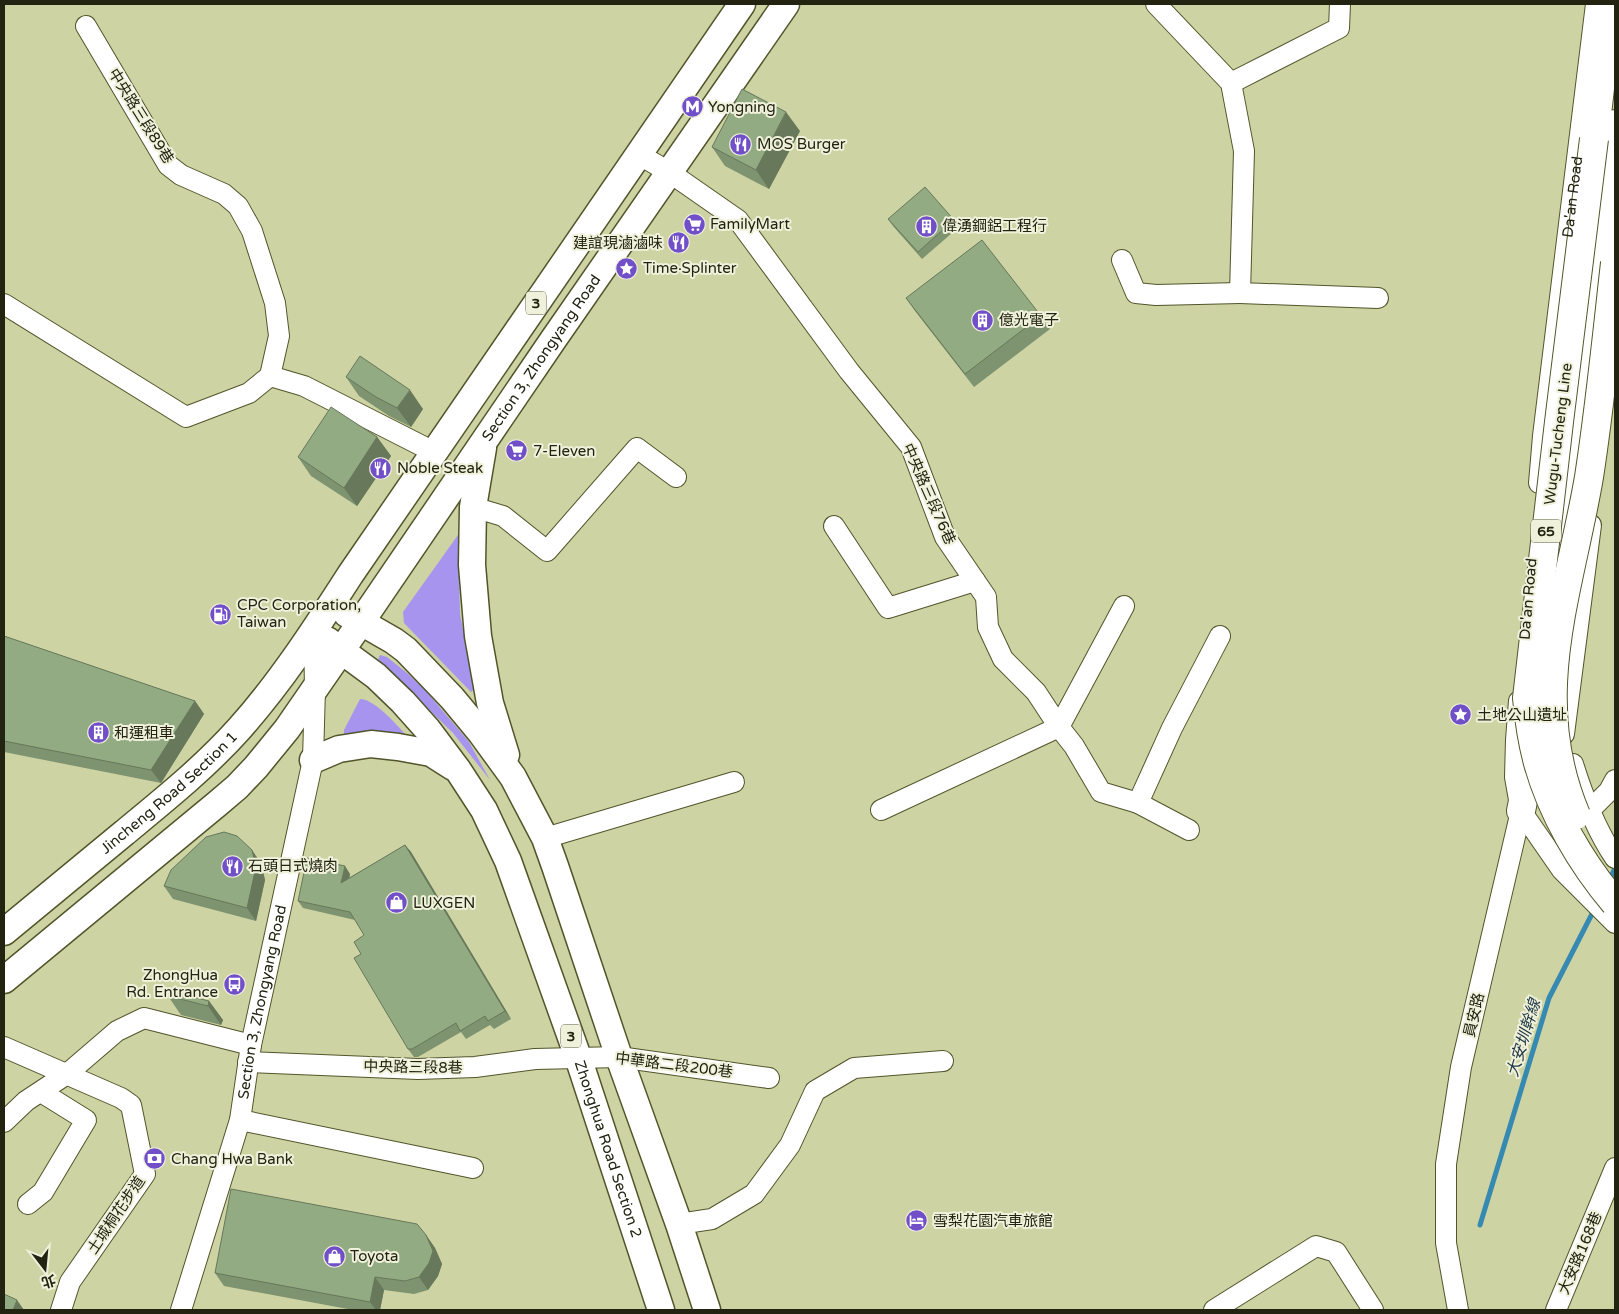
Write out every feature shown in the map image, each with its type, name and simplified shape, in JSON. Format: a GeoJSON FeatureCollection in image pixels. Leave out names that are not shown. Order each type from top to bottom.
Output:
{"type":"FeatureCollection","features":[{"type":"Feature","properties":{"kind":"highway"},"geometry":{"type":"LineString","coordinates":[[1521,811],[1544,696],[1614,133],[1605,9]]}},
{"type":"Feature","properties":{"kind":"highway","name":"Wugu-Tucheng Line"},"geometry":{"type":"LineString","coordinates":[[1605,9],[1528,698],[1530,729],[1538,763],[1559,817],[1588,867],[1615,904]]}},
{"type":"Feature","properties":{"kind":"highway","name":"65"},"geometry":{"type":"LineString","coordinates":[[1615,262],[1594,440],[1580,524],[1556,644],[1552,696],[1555,736],[1567,788],[1587,838],[1615,884]]}},
{"type":"Feature","properties":{"kind":"main road","name":"3"},"geometry":{"type":"LineString","coordinates":[[458,770],[428,730],[376,676],[342,650],[314,632],[434,452],[742,4]]}},
{"type":"Feature","properties":{"kind":"main road","name":"Section 3, Zhongyang Road"},"geometry":{"type":"LineString","coordinates":[[315,688],[786,4]]}},
{"type":"Feature","properties":{"kind":"main road","name":"3"},"geometry":{"type":"LineString","coordinates":[[485,439],[473,507],[472,566],[478,636],[490,702],[513,777]]}},
{"type":"Feature","properties":{"kind":"main road","name":"3"},"geometry":{"type":"LineString","coordinates":[[332,604],[400,645],[429,673],[481,733],[513,777],[545,838],[556,866],[619,1056],[679,1224],[707,1310]]}},
{"type":"Feature","properties":{"kind":"main road","name":"Jincheng Road Section 1"},"geometry":{"type":"LineString","coordinates":[[4,932],[180,787],[213,756],[269,694],[314,632]]}},
{"type":"Feature","properties":{"kind":"main road"},"geometry":{"type":"LineString","coordinates":[[4,980],[238,787],[287,729],[315,688]]}},
{"type":"Feature","properties":{"kind":"main road"},"geometry":{"type":"LineString","coordinates":[[313,760],[339,749],[371,744],[431,754],[458,770]]}},
{"type":"Feature","properties":{"kind":"main road","name":"Zhonghua Road Section 2"},"geometry":{"type":"LineString","coordinates":[[458,770],[484,810],[508,861],[578,1057],[661,1310]]}},
{"type":"Feature","properties":{"kind":"street"},"geometry":{"type":"LineString","coordinates":[[1156,4],[1231,83],[1244,151],[1240,293]]}},
{"type":"Feature","properties":{"kind":"street"},"geometry":{"type":"LineString","coordinates":[[1231,83],[1339,28],[1340,4]]}},
{"type":"Feature","properties":{"kind":"street","name":"Da'an Road"},"geometry":{"type":"LineString","coordinates":[[1605,9],[1543,436],[1516,740],[1515,776],[1521,811],[1562,870],[1615,923]]}},
{"type":"Feature","properties":{"kind":"street","name":"中央路三段89巷"},"geometry":{"type":"LineString","coordinates":[[86,26],[168,165],[181,175],[224,194],[238,206],[252,231],[275,303],[280,336],[270,376]]}},
{"type":"Feature","properties":{"kind":"street","name":"中央路三段76巷"},"geometry":{"type":"LineString","coordinates":[[638,154],[669,172],[738,220],[849,371],[912,447],[945,537],[986,596],[988,627],[1003,659],[1036,692],[1074,746],[1101,792],[1138,803],[1189,830]]}},
{"type":"Feature","properties":{"kind":"street"},"geometry":{"type":"LineString","coordinates":[[1122,260],[1136,293],[1156,295],[1240,293],[1378,298]]}},
{"type":"Feature","properties":{"kind":"street"},"geometry":{"type":"LineString","coordinates":[[4,304],[186,418],[250,393],[270,376],[304,386],[434,452]]}},
{"type":"Feature","properties":{"kind":"street"},"geometry":{"type":"LineString","coordinates":[[1615,346],[1564,733],[1590,810],[1607,846],[1615,858]]}},
{"type":"Feature","properties":{"kind":"street"},"geometry":{"type":"LineString","coordinates":[[473,507],[503,516],[547,551],[637,448],[676,477]]}},
{"type":"Feature","properties":{"kind":"street"},"geometry":{"type":"LineString","coordinates":[[834,526],[888,608],[975,581]]}},
{"type":"Feature","properties":{"kind":"street"},"geometry":{"type":"LineString","coordinates":[[881,810],[1059,727],[1124,606]]}},
{"type":"Feature","properties":{"kind":"street","name":"Section 3, Zhongyang Road"},"geometry":{"type":"LineString","coordinates":[[181,1310],[240,1120],[250,1053],[313,760],[314,632]]}},
{"type":"Feature","properties":{"kind":"street"},"geometry":{"type":"LineString","coordinates":[[1138,803],[1172,728],[1220,636]]}},
{"type":"Feature","properties":{"kind":"street","name":"員安路"},"geometry":{"type":"LineString","coordinates":[[1458,1310],[1446,1243],[1446,1164],[1461,1067],[1521,811],[1557,758],[1564,733]]}},
{"type":"Feature","properties":{"kind":"street"},"geometry":{"type":"LineString","coordinates":[[1590,810],[1609,791],[1615,780]]}},
{"type":"Feature","properties":{"kind":"street"},"geometry":{"type":"LineString","coordinates":[[545,838],[734,782]]}},
{"type":"Feature","properties":{"kind":"street","name":"中央路三段8巷"},"geometry":{"type":"LineString","coordinates":[[4,1122],[26,1101],[67,1074],[117,1031],[144,1018],[250,1053],[418,1068],[475,1067],[535,1058],[578,1057]]}},
{"type":"Feature","properties":{"kind":"street","name":"土城桐花步道"},"geometry":{"type":"LineString","coordinates":[[4,1047],[121,1098],[131,1105],[146,1174],[70,1282],[61,1310]]}},
{"type":"Feature","properties":{"kind":"street","name":"中華路二段200巷"},"geometry":{"type":"LineString","coordinates":[[578,1057],[619,1056],[769,1078]]}},
{"type":"Feature","properties":{"kind":"street"},"geometry":{"type":"LineString","coordinates":[[679,1224],[712,1219],[754,1194],[790,1145],[815,1090],[854,1068],[943,1061]]}},
{"type":"Feature","properties":{"kind":"street"},"geometry":{"type":"LineString","coordinates":[[28,1204],[43,1192],[86,1120],[41,1092]]}},
{"type":"Feature","properties":{"kind":"street"},"geometry":{"type":"LineString","coordinates":[[240,1120],[473,1168]]}},
{"type":"Feature","properties":{"kind":"street","name":"大安路168巷"},"geometry":{"type":"LineString","coordinates":[[1556,1310],[1615,1168]]}},
{"type":"Feature","properties":{"kind":"street"},"geometry":{"type":"LineString","coordinates":[[1214,1310],[1316,1246],[1336,1252],[1373,1310]]}},
{"type":"Feature","properties":{"kind":"shaded area"},"geometry":{"type":"Polygon","coordinates":[[[458,535],[460,614],[475,689],[471,692],[404,623],[403,612],[458,535]]]}},
{"type":"Feature","properties":{"kind":"shaded area"},"geometry":{"type":"Polygon","coordinates":[[[380,655],[387,657],[426,691],[469,742],[490,780],[453,733],[377,662],[380,655]]]}},
{"type":"Feature","properties":{"kind":"shaded area"},"geometry":{"type":"Polygon","coordinates":[[[360,699],[366,700],[380,709],[410,740],[347,738],[344,735],[344,730],[360,699]]]}},
{"type":"Feature","properties":{"kind":"building"},"geometry":{"type":"Polygon","coordinates":[[[742,89],[786,112],[756,170],[712,147],[742,89]]]}},
{"type":"Feature","properties":{"kind":"building","name":"偉湧鋼鋁工程行"},"geometry":{"type":"Polygon","coordinates":[[[925,187],[954,220],[918,252],[888,219],[925,187]]]}},
{"type":"Feature","properties":{"kind":"building","name":"億光電子"},"geometry":{"type":"Polygon","coordinates":[[[982,240],[1041,316],[965,374],[906,298],[982,240]]]}},
{"type":"Feature","properties":{"kind":"building"},"geometry":{"type":"Polygon","coordinates":[[[360,356],[410,390],[397,408],[376,397],[346,377],[360,356]]]}},
{"type":"Feature","properties":{"kind":"building"},"geometry":{"type":"Polygon","coordinates":[[[331,407],[377,437],[344,488],[298,457],[331,407]]]}},
{"type":"Feature","properties":{"kind":"building","name":"和運租車"},"geometry":{"type":"Polygon","coordinates":[[[4,636],[195,701],[151,770],[4,741],[4,636]]]}},
{"type":"Feature","properties":{"kind":"building"},"geometry":{"type":"Polygon","coordinates":[[[224,832],[237,836],[252,850],[256,867],[247,908],[164,886],[171,870],[206,837],[224,832]]]}},
{"type":"Feature","properties":{"kind":"building"},"geometry":{"type":"Polygon","coordinates":[[[405,845],[505,1011],[488,1021],[485,1016],[460,1031],[456,1023],[412,1049],[408,1049],[354,958],[361,954],[354,942],[364,935],[350,912],[298,901],[307,858],[345,866],[341,883],[405,845]]]}},
{"type":"Feature","properties":{"kind":"building"},"geometry":{"type":"Polygon","coordinates":[[[169,991],[209,1001],[208,1006],[168,996],[169,991]]]}},
{"type":"Feature","properties":{"kind":"building","name":"Toyota"},"geometry":{"type":"Polygon","coordinates":[[[231,1189],[417,1224],[426,1235],[433,1251],[429,1263],[419,1277],[405,1281],[375,1277],[370,1302],[215,1273],[231,1189]]]}},
{"type":"Feature","properties":{"kind":"building"},"geometry":{"type":"Polygon","coordinates":[[[4,1294],[17,1300],[13,1310],[4,1310],[4,1294]]]}},
{"type":"Feature","properties":{"kind":"waterway","name":"大安圳幹線"},"geometry":{"type":"LineString","coordinates":[[1609,881],[1615,868]]}},
{"type":"Feature","properties":{"kind":"waterway","name":"大安圳幹線"},"geometry":{"type":"LineString","coordinates":[[1480,1225],[1549,998],[1595,908]]}},
{"type":"Feature","properties":{"kind":"place","name":"Yongning"},"geometry":{"type":"Point","coordinates":[692,107]}},
{"type":"Feature","properties":{"kind":"place","name":"MOS Burger"},"geometry":{"type":"Point","coordinates":[741,144]}},
{"type":"Feature","properties":{"kind":"place","name":"FamilyMart"},"geometry":{"type":"Point","coordinates":[694,224]}},
{"type":"Feature","properties":{"kind":"place","name":"偉湧鋼鋁工程行"},"geometry":{"type":"Point","coordinates":[926,226]}},
{"type":"Feature","properties":{"kind":"place","name":"建誼現滷滷味"},"geometry":{"type":"Point","coordinates":[679,243]}},
{"type":"Feature","properties":{"kind":"place","name":"Time·Splinter"},"geometry":{"type":"Point","coordinates":[627,268]}},
{"type":"Feature","properties":{"kind":"place","name":"億光電子"},"geometry":{"type":"Point","coordinates":[983,320]}},
{"type":"Feature","properties":{"kind":"place","name":"7-Eleven"},"geometry":{"type":"Point","coordinates":[517,451]}},
{"type":"Feature","properties":{"kind":"place","name":"Noble Steak"},"geometry":{"type":"Point","coordinates":[381,468]}},
{"type":"Feature","properties":{"kind":"place","name":"CPC Corporation, Taiwan"},"geometry":{"type":"Point","coordinates":[221,614]}},
{"type":"Feature","properties":{"kind":"place","name":"土地公山遺址"},"geometry":{"type":"Point","coordinates":[1461,715]}},
{"type":"Feature","properties":{"kind":"place","name":"和運租車"},"geometry":{"type":"Point","coordinates":[98,733]}},
{"type":"Feature","properties":{"kind":"place","name":"石頭日式燒肉"},"geometry":{"type":"Point","coordinates":[232,866]}},
{"type":"Feature","properties":{"kind":"place","name":"LUXGEN"},"geometry":{"type":"Point","coordinates":[397,903]}},
{"type":"Feature","properties":{"kind":"place","name":"ZhongHua Rd. Entrance"},"geometry":{"type":"Point","coordinates":[234,984]}},
{"type":"Feature","properties":{"kind":"place","name":"Chang Hwa Bank"},"geometry":{"type":"Point","coordinates":[155,1159]}},
{"type":"Feature","properties":{"kind":"place","name":"雪梨花園汽車旅館"},"geometry":{"type":"Point","coordinates":[917,1221]}},
{"type":"Feature","properties":{"kind":"place","name":"Toyota"},"geometry":{"type":"Point","coordinates":[334,1256]}}]}
